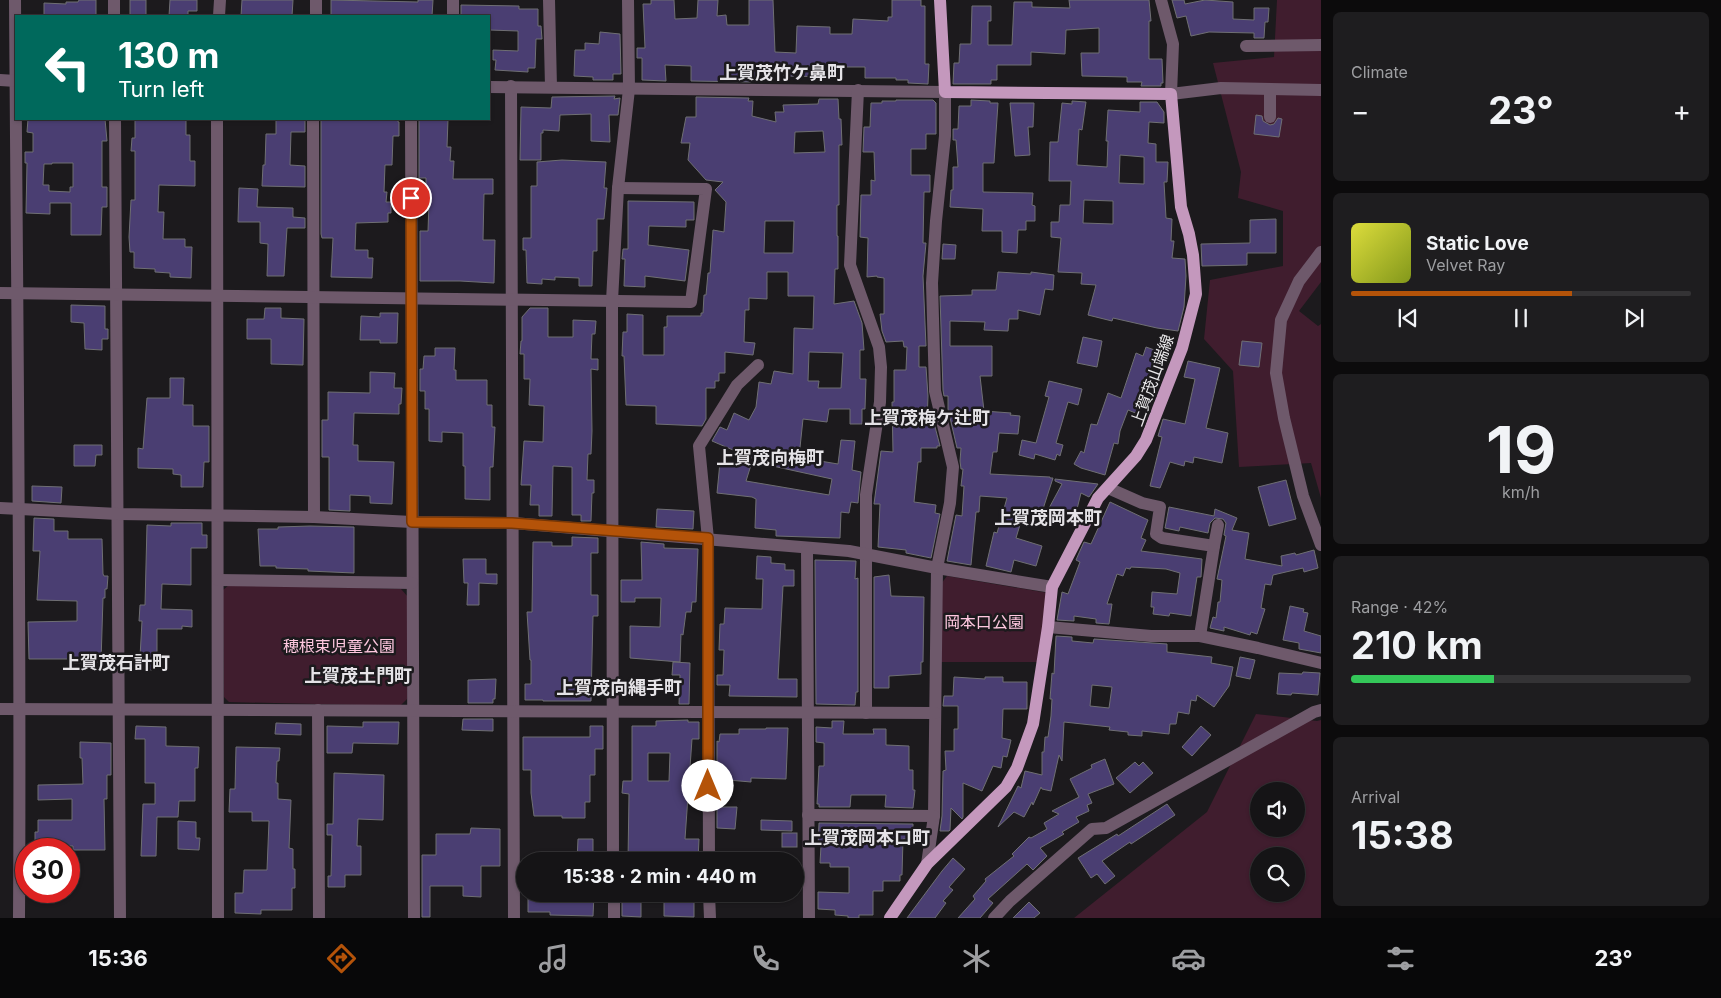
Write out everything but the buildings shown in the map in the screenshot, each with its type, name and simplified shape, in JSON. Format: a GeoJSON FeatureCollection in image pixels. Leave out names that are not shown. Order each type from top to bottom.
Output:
{"type":"FeatureCollection","features":[{"type":"Feature","properties":{"kind":"main road"},"geometry":{"type":"LineString","coordinates":[[940,0],[945,92],[1171,94]]}},
{"type":"Feature","properties":{"kind":"main road","name":"上賀茂山端線"},"geometry":{"type":"LineString","coordinates":[[890,918],[927,864],[1006,786],[1017,768],[1033,724],[1048,627],[1052,587],[1098,498],[1136,456],[1146,440],[1182,348],[1196,294],[1192,248],[1181,207],[1171,94]]}},
{"type":"Feature","properties":{"kind":"street"},"geometry":{"type":"LineString","coordinates":[[15,0],[15,15]]}},
{"type":"Feature","properties":{"kind":"street"},"geometry":{"type":"LineString","coordinates":[[114,0],[114,15]]}},
{"type":"Feature","properties":{"kind":"street"},"geometry":{"type":"LineString","coordinates":[[219,15],[220,0]]}},
{"type":"Feature","properties":{"kind":"street"},"geometry":{"type":"LineString","coordinates":[[316,0],[316,15]]}},
{"type":"Feature","properties":{"kind":"street"},"geometry":{"type":"LineString","coordinates":[[453,0],[453,15]]}},
{"type":"Feature","properties":{"kind":"street"},"geometry":{"type":"LineString","coordinates":[[549,0],[551,87]]}},
{"type":"Feature","properties":{"kind":"street"},"geometry":{"type":"LineString","coordinates":[[614,852],[612,300],[618,188],[629,89],[628,0]]}},
{"type":"Feature","properties":{"kind":"street"},"geometry":{"type":"LineString","coordinates":[[1161,0],[1173,44],[1171,94],[1220,88],[1321,90]]}},
{"type":"Feature","properties":{"kind":"street"},"geometry":{"type":"LineString","coordinates":[[1246,46],[1321,45]]}},
{"type":"Feature","properties":{"kind":"street"},"geometry":{"type":"LineString","coordinates":[[0,80],[15,81]]}},
{"type":"Feature","properties":{"kind":"street"},"geometry":{"type":"LineString","coordinates":[[490,86],[945,92],[945,136],[936,221],[933,301],[936,391],[953,468],[950,503],[937,568],[934,816],[927,864]]}},
{"type":"Feature","properties":{"kind":"street"},"geometry":{"type":"LineString","coordinates":[[511,86],[514,918]]}},
{"type":"Feature","properties":{"kind":"street"},"geometry":{"type":"LineString","coordinates":[[1270,89],[1270,117]]}},
{"type":"Feature","properties":{"kind":"street"},"geometry":{"type":"LineString","coordinates":[[858,90],[850,265],[879,347],[882,367],[880,402],[866,495],[866,713]]}},
{"type":"Feature","properties":{"kind":"street"},"geometry":{"type":"LineString","coordinates":[[16,120],[20,709],[19,918]]}},
{"type":"Feature","properties":{"kind":"street"},"geometry":{"type":"LineString","coordinates":[[115,120],[120,918]]}},
{"type":"Feature","properties":{"kind":"street"},"geometry":{"type":"LineString","coordinates":[[217,120],[218,918]]}},
{"type":"Feature","properties":{"kind":"street"},"geometry":{"type":"LineString","coordinates":[[313,120],[314,517]]}},
{"type":"Feature","properties":{"kind":"street"},"geometry":{"type":"LineString","coordinates":[[410,120],[414,918]]}},
{"type":"Feature","properties":{"kind":"street"},"geometry":{"type":"LineString","coordinates":[[0,293],[691,302],[706,188],[618,188]]}},
{"type":"Feature","properties":{"kind":"street"},"geometry":{"type":"LineString","coordinates":[[1321,252],[1299,281],[1280,320],[1276,373],[1284,418],[1301,487],[1321,545]]}},
{"type":"Feature","properties":{"kind":"street"},"geometry":{"type":"LineString","coordinates":[[709,852],[708,538],[699,446],[737,385],[758,365]]}},
{"type":"Feature","properties":{"kind":"street"},"geometry":{"type":"LineString","coordinates":[[1108,488],[1142,503],[1160,507],[1156,534],[1162,538],[1214,546]]}},
{"type":"Feature","properties":{"kind":"street"},"geometry":{"type":"LineString","coordinates":[[0,508],[118,514],[512,523],[849,551],[1052,587]]}},
{"type":"Feature","properties":{"kind":"street"},"geometry":{"type":"LineString","coordinates":[[1200,636],[1218,525]]}},
{"type":"Feature","properties":{"kind":"street"},"geometry":{"type":"LineString","coordinates":[[807,548],[809,918]]}},
{"type":"Feature","properties":{"kind":"street"},"geometry":{"type":"LineString","coordinates":[[218,580],[412,583]]}},
{"type":"Feature","properties":{"kind":"street"},"geometry":{"type":"LineString","coordinates":[[1048,627],[1151,636],[1200,636],[1321,663]]}},
{"type":"Feature","properties":{"kind":"street"},"geometry":{"type":"LineString","coordinates":[[0,709],[119,708],[935,713]]}},
{"type":"Feature","properties":{"kind":"street"},"geometry":{"type":"LineString","coordinates":[[318,710],[319,918]]}},
{"type":"Feature","properties":{"kind":"street"},"geometry":{"type":"LineString","coordinates":[[994,918],[1010,901],[1092,829],[1106,828],[1314,712],[1321,710]]}},
{"type":"Feature","properties":{"kind":"street"},"geometry":{"type":"LineString","coordinates":[[808,815],[934,816]]}},
{"type":"Feature","properties":{"kind":"street"},"geometry":{"type":"LineString","coordinates":[[614,902],[614,918]]}},
{"type":"Feature","properties":{"kind":"street"},"geometry":{"type":"LineString","coordinates":[[709,902],[710,918]]}},
{"type":"Feature","properties":{"kind":"green space"},"geometry":{"type":"Polygon","coordinates":[[[1277,0],[1321,0],[1321,282],[1299,311],[1318,326],[1321,324],[1321,498],[1311,463],[1239,467],[1233,371],[1204,339],[1210,280],[1283,266],[1283,211],[1238,198],[1241,172],[1213,63],[1274,57],[1277,0]]]}},
{"type":"Feature","properties":{"kind":"green space","name":"岡本口公園"},"geometry":{"type":"Polygon","coordinates":[[[947,576],[1048,593],[1038,662],[940,662],[941,584],[947,576]]]}},
{"type":"Feature","properties":{"kind":"green space","name":"穂根束児童公園"},"geometry":{"type":"Polygon","coordinates":[[[229,585],[401,589],[408,597],[407,699],[400,706],[229,702],[224,697],[223,590],[229,585]]]}},
{"type":"Feature","properties":{"kind":"green space"},"geometry":{"type":"Polygon","coordinates":[[[1256,714],[1321,720],[1321,918],[1074,918],[1207,812],[1256,714]]]}},
{"type":"Feature","properties":{"kind":"district","name":"上賀茂竹ケ鼻町"},"geometry":{"type":"Point","coordinates":[782,72]}},
{"type":"Feature","properties":{"kind":"district","name":"上賀茂梅ケ辻町"},"geometry":{"type":"Point","coordinates":[927,417]}},
{"type":"Feature","properties":{"kind":"district","name":"上賀茂向梅町"},"geometry":{"type":"Point","coordinates":[770,457]}},
{"type":"Feature","properties":{"kind":"district","name":"上賀茂岡本町"},"geometry":{"type":"Point","coordinates":[1048,517]}},
{"type":"Feature","properties":{"kind":"district","name":"上賀茂石計町"},"geometry":{"type":"Point","coordinates":[116,662]}},
{"type":"Feature","properties":{"kind":"district","name":"上賀茂土門町"},"geometry":{"type":"Point","coordinates":[358,675]}},
{"type":"Feature","properties":{"kind":"district","name":"上賀茂向縄手町"},"geometry":{"type":"Point","coordinates":[619,687]}},
{"type":"Feature","properties":{"kind":"district","name":"上賀茂岡本口町"},"geometry":{"type":"Point","coordinates":[867,837]}},
{"type":"Feature","properties":{"kind":"route"},"geometry":{"type":"LineString","coordinates":[[411,198],[412,522],[512,523],[708,538],[708,786]]}}]}
